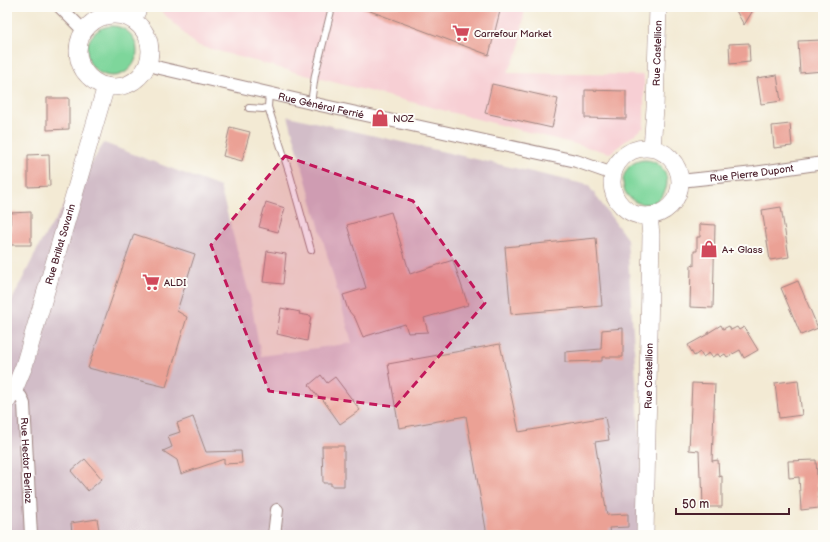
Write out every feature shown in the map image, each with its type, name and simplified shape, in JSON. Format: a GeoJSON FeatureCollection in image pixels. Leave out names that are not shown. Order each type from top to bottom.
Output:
{"type":"FeatureCollection","features":[{"type":"Feature","properties":{"kind":"main road","name":"Rue Castellion"},"geometry":{"type":"LineString","coordinates":[[652,148],[655,108],[658,7]]}},
{"type":"Feature","properties":{"kind":"main road"},"geometry":{"type":"LineString","coordinates":[[136,14],[148,39],[150,49],[145,69],[138,78],[128,84],[117,87],[106,86],[89,77],[79,60],[79,40],[84,32],[92,22],[103,17],[115,15],[127,18],[136,14]]}},
{"type":"Feature","properties":{"kind":"main road","name":"Rue Brillat Savarin"},"geometry":{"type":"LineString","coordinates":[[10,395],[24,366],[106,86]]}},
{"type":"Feature","properties":{"kind":"main road"},"geometry":{"type":"LineString","coordinates":[[652,148],[663,152],[671,158],[676,166],[680,181],[678,195],[673,204],[665,211],[649,216],[636,215],[626,210],[619,203],[614,194],[612,184],[613,174],[617,164],[624,156],[633,150],[652,148]]}},
{"type":"Feature","properties":{"kind":"main road","name":"Rue Castellion"},"geometry":{"type":"LineString","coordinates":[[645,535],[651,235],[649,216]]}},
{"type":"Feature","properties":{"kind":"street"},"geometry":{"type":"LineString","coordinates":[[60,7],[84,32]]}},
{"type":"Feature","properties":{"kind":"street","name":"Rue Général Ferrié"},"geometry":{"type":"LineString","coordinates":[[147,64],[311,103],[576,161],[613,174]]}},
{"type":"Feature","properties":{"kind":"street","name":"Rue Pierre Dupont"},"geometry":{"type":"LineString","coordinates":[[680,181],[823,164]]}},
{"type":"Feature","properties":{"kind":"street","name":"Rue Hector Berlioz"},"geometry":{"type":"LineString","coordinates":[[10,395],[21,397],[24,404],[30,535]]}},
{"type":"Feature","properties":{"kind":"street"},"geometry":{"type":"LineString","coordinates":[[274,535],[277,510]]}},
{"type":"Feature","properties":{"kind":"lane"},"geometry":{"type":"LineString","coordinates":[[311,103],[315,75],[332,7]]}},
{"type":"Feature","properties":{"kind":"lane"},"geometry":{"type":"LineString","coordinates":[[269,93],[268,107],[290,175],[311,250]]}},
{"type":"Feature","properties":{"kind":"lane"},"geometry":{"type":"LineString","coordinates":[[249,108],[263,109],[268,107]]}},
{"type":"Feature","properties":{"kind":"highlighted area"},"geometry":{"type":"Polygon","coordinates":[[[285,156],[413,201],[485,303],[395,407],[269,391],[211,245],[285,156]]]}},
{"type":"Feature","properties":{"kind":"shaded area"},"geometry":{"type":"Polygon","coordinates":[[[157,7],[525,7],[519,50],[507,73],[644,75],[644,127],[610,153],[302,74],[196,45],[157,7]]]}},
{"type":"Feature","properties":{"kind":"shaded area"},"geometry":{"type":"Polygon","coordinates":[[[288,116],[588,185],[627,239],[646,535],[7,535],[7,310],[41,242],[104,143],[220,187],[250,297],[261,356],[352,343],[288,116]]]}},
{"type":"Feature","properties":{"kind":"green space"},"geometry":{"type":"Polygon","coordinates":[[[107,26],[117,26],[130,33],[137,46],[137,56],[130,69],[117,76],[107,76],[98,72],[91,65],[87,56],[87,46],[91,37],[98,30],[107,26]]]}},
{"type":"Feature","properties":{"kind":"green space"},"geometry":{"type":"Polygon","coordinates":[[[641,160],[649,160],[661,166],[667,178],[667,186],[661,198],[649,204],[641,204],[629,198],[623,186],[623,178],[629,166],[641,160]]]}},
{"type":"Feature","properties":{"kind":"building","name":"Carrefour Market"},"geometry":{"type":"Polygon","coordinates":[[[362,7],[501,7],[489,55],[362,7]]]}},
{"type":"Feature","properties":{"kind":"building"},"geometry":{"type":"Polygon","coordinates":[[[734,7],[755,7],[744,25],[734,7]]]}},
{"type":"Feature","properties":{"kind":"building"},"geometry":{"type":"Polygon","coordinates":[[[822,40],[823,71],[800,73],[798,41],[822,40]]]}},
{"type":"Feature","properties":{"kind":"building"},"geometry":{"type":"Polygon","coordinates":[[[749,43],[750,62],[730,64],[729,44],[749,43]]]}},
{"type":"Feature","properties":{"kind":"building"},"geometry":{"type":"Polygon","coordinates":[[[777,75],[781,101],[761,104],[757,78],[777,75]]]}},
{"type":"Feature","properties":{"kind":"building"},"geometry":{"type":"Polygon","coordinates":[[[492,84],[558,99],[552,128],[485,113],[492,84]]]}},
{"type":"Feature","properties":{"kind":"building"},"geometry":{"type":"Polygon","coordinates":[[[585,90],[626,91],[626,119],[585,118],[585,90]]]}},
{"type":"Feature","properties":{"kind":"building"},"geometry":{"type":"Polygon","coordinates":[[[47,98],[69,98],[69,129],[47,130],[47,98]]]}},
{"type":"Feature","properties":{"kind":"building"},"geometry":{"type":"Polygon","coordinates":[[[790,124],[792,146],[774,148],[772,126],[790,124]]]}},
{"type":"Feature","properties":{"kind":"building"},"geometry":{"type":"Polygon","coordinates":[[[230,127],[250,132],[242,161],[223,156],[230,127]]]}},
{"type":"Feature","properties":{"kind":"building"},"geometry":{"type":"Polygon","coordinates":[[[49,154],[50,186],[28,187],[28,155],[49,154]]]}},
{"type":"Feature","properties":{"kind":"building"},"geometry":{"type":"Polygon","coordinates":[[[266,202],[285,208],[278,232],[259,227],[266,202]]]}},
{"type":"Feature","properties":{"kind":"building"},"geometry":{"type":"Polygon","coordinates":[[[781,207],[789,257],[770,260],[762,210],[781,207]]]}},
{"type":"Feature","properties":{"kind":"building"},"geometry":{"type":"Polygon","coordinates":[[[31,212],[31,245],[11,245],[10,213],[31,212]]]}},
{"type":"Feature","properties":{"kind":"building"},"geometry":{"type":"Polygon","coordinates":[[[391,212],[410,274],[453,260],[468,305],[424,318],[428,332],[408,333],[405,324],[363,337],[355,318],[348,310],[343,295],[366,288],[347,225],[391,212]]]}},
{"type":"Feature","properties":{"kind":"building"},"geometry":{"type":"Polygon","coordinates":[[[700,224],[715,225],[713,308],[690,307],[691,265],[694,266],[694,251],[697,251],[697,237],[700,237],[700,224]]]}},
{"type":"Feature","properties":{"kind":"building","name":"ALDI"},"geometry":{"type":"Polygon","coordinates":[[[134,234],[195,254],[177,311],[187,317],[166,387],[88,368],[134,234]]]}},
{"type":"Feature","properties":{"kind":"building"},"geometry":{"type":"Polygon","coordinates":[[[596,238],[602,306],[511,314],[505,247],[596,238]]]}},
{"type":"Feature","properties":{"kind":"building"},"geometry":{"type":"Polygon","coordinates":[[[267,251],[286,254],[283,284],[263,282],[267,251]]]}},
{"type":"Feature","properties":{"kind":"building"},"geometry":{"type":"Polygon","coordinates":[[[798,281],[818,328],[801,335],[781,288],[798,281]]]}},
{"type":"Feature","properties":{"kind":"building"},"geometry":{"type":"Polygon","coordinates":[[[281,308],[311,316],[307,341],[277,334],[281,308]]]}},
{"type":"Feature","properties":{"kind":"building"},"geometry":{"type":"Polygon","coordinates":[[[721,325],[723,329],[729,326],[731,330],[737,327],[739,330],[744,327],[758,350],[744,358],[740,350],[727,357],[725,354],[720,357],[718,354],[712,357],[709,353],[703,357],[700,352],[694,356],[688,345],[721,325]]]}},
{"type":"Feature","properties":{"kind":"building"},"geometry":{"type":"Polygon","coordinates":[[[623,328],[623,357],[602,357],[602,361],[565,362],[565,352],[601,349],[602,330],[623,328]]]}},
{"type":"Feature","properties":{"kind":"building"},"geometry":{"type":"Polygon","coordinates":[[[500,344],[519,432],[605,417],[609,440],[595,442],[607,515],[628,514],[628,527],[609,528],[610,534],[604,535],[487,535],[466,416],[399,428],[388,364],[500,344]]]}},
{"type":"Feature","properties":{"kind":"building"},"geometry":{"type":"Polygon","coordinates":[[[321,375],[327,383],[335,377],[360,410],[340,424],[321,397],[318,397],[309,385],[321,375]]]}},
{"type":"Feature","properties":{"kind":"building"},"geometry":{"type":"Polygon","coordinates":[[[798,380],[802,415],[779,418],[775,383],[798,380]]]}},
{"type":"Feature","properties":{"kind":"building"},"geometry":{"type":"Polygon","coordinates":[[[692,383],[715,384],[712,461],[718,460],[719,477],[722,476],[722,507],[703,507],[699,451],[689,450],[692,383]]]}},
{"type":"Feature","properties":{"kind":"building"},"geometry":{"type":"Polygon","coordinates":[[[193,417],[206,452],[241,451],[242,463],[224,464],[224,459],[181,474],[177,460],[163,451],[172,447],[168,436],[180,432],[177,423],[193,417]]]}},
{"type":"Feature","properties":{"kind":"building"},"geometry":{"type":"Polygon","coordinates":[[[322,446],[344,446],[344,486],[331,486],[331,483],[323,483],[322,446]]]}},
{"type":"Feature","properties":{"kind":"building"},"geometry":{"type":"Polygon","coordinates":[[[85,459],[102,479],[88,491],[71,471],[85,459]]]}},
{"type":"Feature","properties":{"kind":"building"},"geometry":{"type":"Polygon","coordinates":[[[816,460],[819,508],[801,510],[799,477],[789,478],[788,461],[816,460]]]}},
{"type":"Feature","properties":{"kind":"building"},"geometry":{"type":"Polygon","coordinates":[[[97,519],[100,535],[72,535],[71,523],[97,519]]]}},
{"type":"Feature","properties":{"kind":"place","name":"Carrefour Market"},"geometry":{"type":"Point","coordinates":[461,33]}},
{"type":"Feature","properties":{"kind":"place","name":"NOZ"},"geometry":{"type":"Point","coordinates":[380,118]}},
{"type":"Feature","properties":{"kind":"place","name":"A+ Glass"},"geometry":{"type":"Point","coordinates":[709,249]}},
{"type":"Feature","properties":{"kind":"place","name":"ALDI"},"geometry":{"type":"Point","coordinates":[151,282]}}]}
